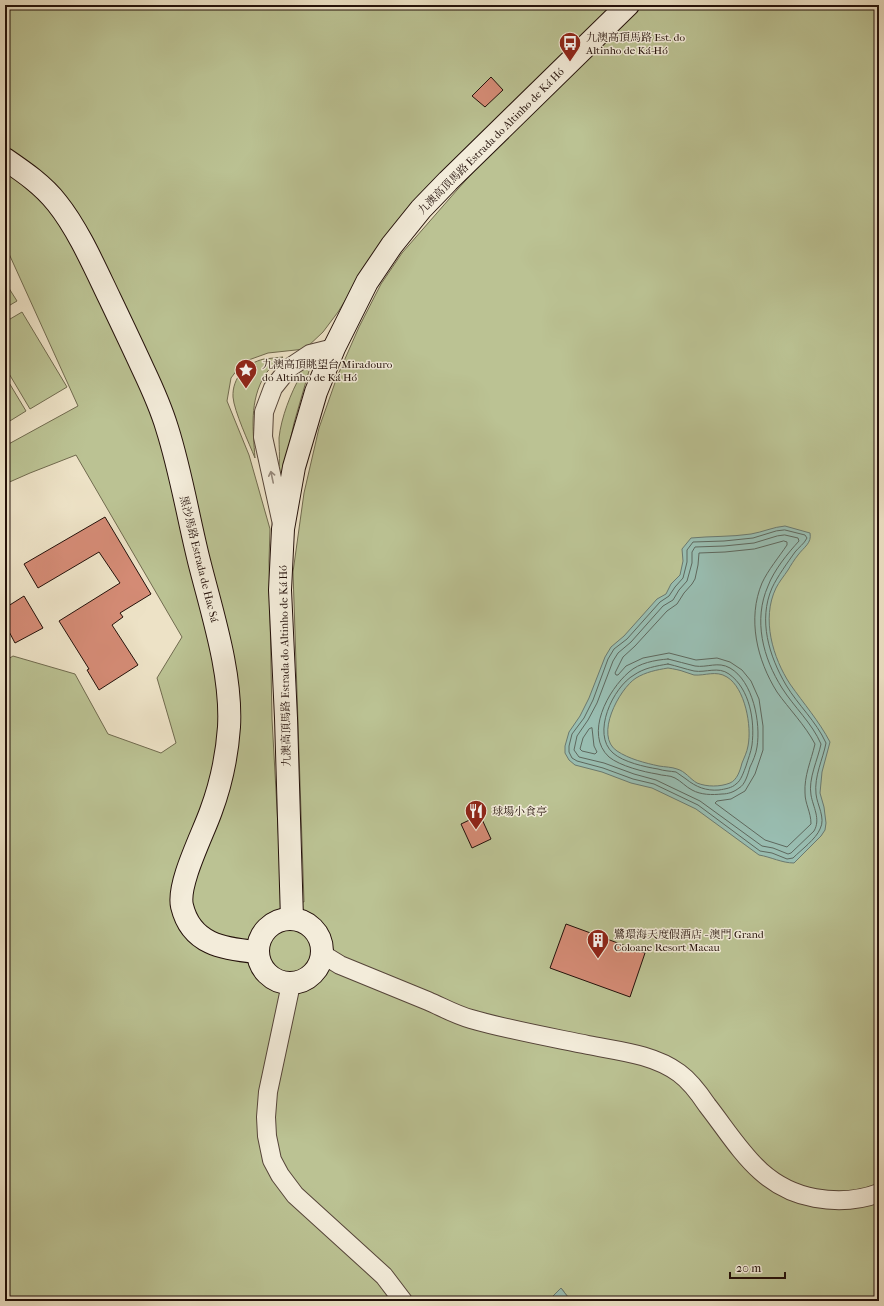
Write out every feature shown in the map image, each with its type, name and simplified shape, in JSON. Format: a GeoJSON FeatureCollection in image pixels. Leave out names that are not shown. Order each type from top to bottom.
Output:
{"type":"FeatureCollection","features":[{"type":"Feature","properties":{"kind":"main road","name":"九澳高頂馬路 Estrada do Altinho de Ká Hó"},"geometry":{"type":"LineString","coordinates":[[292,919],[286,718],[280,590],[283,529],[294,467],[316,392],[334,348],[367,282],[392,245],[421,209],[628,5]]}},
{"type":"Feature","properties":{"kind":"main road","name":"黑沙馬路 Estrada de Hac Sá"},"geometry":{"type":"LineString","coordinates":[[5,159],[42,187],[58,203],[71,224],[93,263],[124,326],[151,386],[167,428],[217,635],[226,677],[229,703],[227,747],[220,784],[211,813],[182,886],[181,904],[186,919],[194,931],[206,940],[220,947],[257,952]]}},
{"type":"Feature","properties":{"kind":"main road"},"geometry":{"type":"LineString","coordinates":[[292,919],[301,921],[310,926],[317,933],[321,942],[320,960],[312,975],[306,980],[291,984],[274,980],[267,974],[262,967],[257,952],[263,934],[275,923],[283,920],[292,919]]}},
{"type":"Feature","properties":{"kind":"street"},"geometry":{"type":"LineString","coordinates":[[283,529],[263,437],[264,412],[273,388],[289,368],[310,354],[334,348]]}},
{"type":"Feature","properties":{"kind":"street"},"geometry":{"type":"LineString","coordinates":[[320,960],[326,966],[340,965],[468,1018],[519,1031],[627,1053],[664,1064],[679,1073],[694,1087],[752,1164],[768,1178],[785,1189],[801,1195],[845,1201],[860,1199],[879,1193]]}},
{"type":"Feature","properties":{"kind":"street"},"geometry":{"type":"LineString","coordinates":[[291,984],[268,1092],[266,1117],[272,1160],[280,1175],[295,1195],[384,1276],[403,1301]]}},
{"type":"Feature","properties":{"kind":"green space"},"geometry":{"type":"Polygon","coordinates":[[[5,5],[879,5],[879,1301],[571,1301],[561,1288],[548,1301],[5,1301],[5,661],[13,656],[75,674],[108,734],[161,753],[176,743],[157,678],[182,637],[76,455],[5,484],[5,446],[78,406],[5,245],[5,5]],[[596,36],[386,235],[338,312],[323,332],[305,349],[268,353],[243,362],[231,378],[227,401],[249,455],[270,529],[269,561],[272,719],[282,899],[304,902],[293,572],[304,493],[319,428],[337,377],[359,327],[381,284],[402,253],[596,36]]]}},
{"type":"Feature","properties":{"kind":"green space"},"geometry":{"type":"Polygon","coordinates":[[[5,282],[17,301],[5,308],[5,282]]]}},
{"type":"Feature","properties":{"kind":"green space"},"geometry":{"type":"Polygon","coordinates":[[[22,312],[67,387],[30,409],[5,367],[5,322],[22,312]]]}},
{"type":"Feature","properties":{"kind":"green space"},"geometry":{"type":"Polygon","coordinates":[[[283,357],[267,372],[256,395],[253,416],[255,458],[234,403],[233,390],[241,372],[251,364],[264,359],[283,357]]]}},
{"type":"Feature","properties":{"kind":"green space"},"geometry":{"type":"Polygon","coordinates":[[[311,364],[294,423],[282,478],[279,479],[274,470],[279,466],[279,438],[284,414],[290,397],[301,375],[297,371],[306,365],[311,364]]]}},
{"type":"Feature","properties":{"kind":"green space"},"geometry":{"type":"Polygon","coordinates":[[[5,376],[26,411],[5,424],[5,376]]]}},
{"type":"Feature","properties":{"kind":"water"},"geometry":{"type":"Polygon","coordinates":[[[785,526],[810,533],[810,540],[795,559],[776,588],[769,612],[771,638],[774,650],[784,674],[830,742],[822,772],[820,793],[824,807],[826,823],[825,830],[794,863],[759,855],[696,809],[652,788],[631,783],[602,772],[575,765],[569,760],[565,753],[565,746],[569,732],[580,716],[589,698],[605,657],[611,647],[624,636],[657,599],[666,594],[671,584],[680,575],[683,561],[682,549],[691,538],[736,536],[785,526]],[[668,668],[655,670],[636,678],[623,692],[616,702],[608,724],[608,735],[611,744],[617,751],[637,760],[648,764],[680,770],[697,783],[709,786],[718,786],[730,783],[735,780],[739,772],[748,746],[748,718],[743,698],[733,682],[723,675],[694,675],[668,668]]]}},
{"type":"Feature","properties":{"kind":"water"},"geometry":{"type":"Polygon","coordinates":[[[561,1288],[571,1301],[548,1301],[561,1288]]]}},
{"type":"Feature","properties":{"kind":"building"},"geometry":{"type":"Polygon","coordinates":[[[491,77],[503,90],[485,107],[472,96],[491,77]]]}},
{"type":"Feature","properties":{"kind":"building"},"geometry":{"type":"Polygon","coordinates":[[[105,517],[151,594],[120,613],[123,617],[112,625],[138,665],[99,690],[87,670],[89,669],[59,621],[120,583],[99,552],[38,588],[24,564],[105,517]]]}},
{"type":"Feature","properties":{"kind":"building"},"geometry":{"type":"Polygon","coordinates":[[[24,596],[43,628],[15,643],[5,624],[5,608],[24,596]]]}},
{"type":"Feature","properties":{"kind":"building","name":"球場小食亭"},"geometry":{"type":"Polygon","coordinates":[[[480,815],[491,839],[472,848],[461,824],[480,815]]]}},
{"type":"Feature","properties":{"kind":"building","name":"鷺環海天度假酒店 - 澳門 Grand Coloane Resort Macau"},"geometry":{"type":"Polygon","coordinates":[[[566,924],[645,953],[630,997],[550,968],[566,924]]]}},
{"type":"Feature","properties":{"kind":"place","name":"九澳高頂馬路 Est. do Altinho de Ká-Hó"},"geometry":{"type":"Point","coordinates":[570,62]}},
{"type":"Feature","properties":{"kind":"place","name":"九澳高頂眺望台 Miradouro do Altinho de Ká Hó"},"geometry":{"type":"Point","coordinates":[246,390]}},
{"type":"Feature","properties":{"kind":"place","name":"球場小食亭"},"geometry":{"type":"Point","coordinates":[476,830]}},
{"type":"Feature","properties":{"kind":"place","name":"鷺環海天度假酒店 - 澳門 Grand Coloane Resort Macau"},"geometry":{"type":"Point","coordinates":[598,960]}}]}
